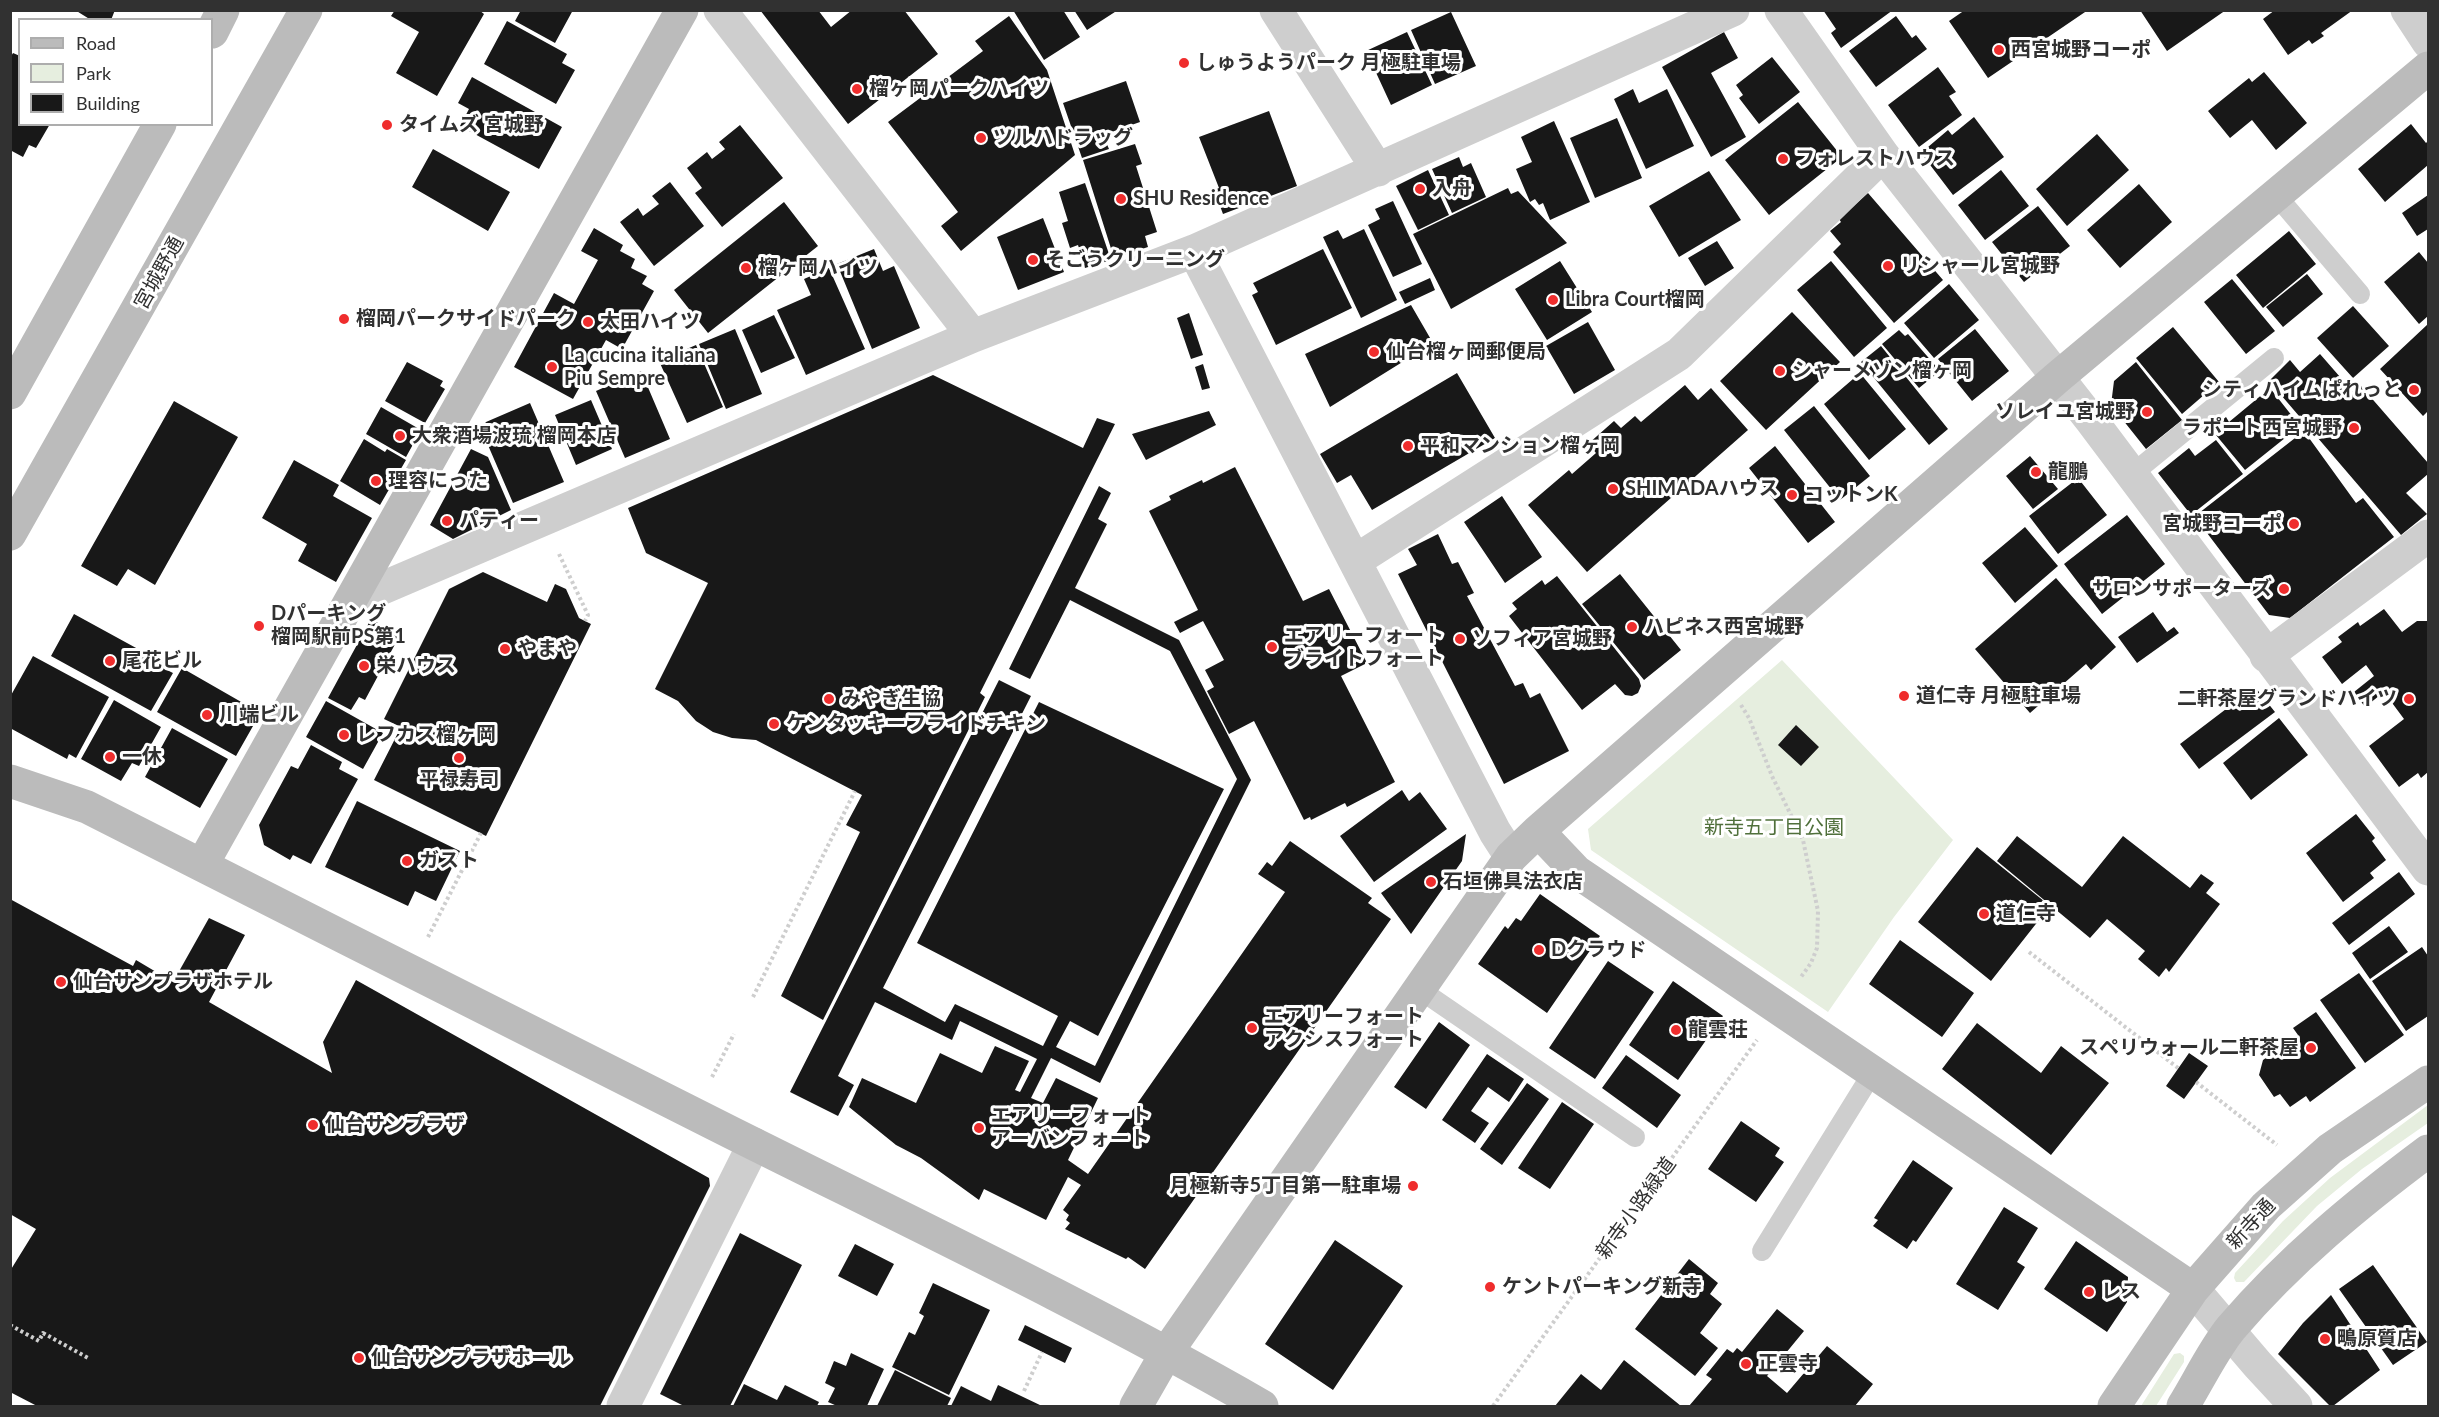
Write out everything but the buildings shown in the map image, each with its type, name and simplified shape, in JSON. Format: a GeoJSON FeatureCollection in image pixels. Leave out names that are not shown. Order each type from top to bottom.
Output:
{"type":"FeatureCollection","features":[{"type":"Feature","properties":{"kind":"street"},"geometry":{"type":"LineString","coordinates":[[213,30],[223,10]]}},
{"type":"Feature","properties":{"kind":"street","name":"宮城野通"},"geometry":{"type":"LineString","coordinates":[[10,534],[306,10]]}},
{"type":"Feature","properties":{"kind":"street"},"geometry":{"type":"LineString","coordinates":[[202,866],[681,10]]}},
{"type":"Feature","properties":{"kind":"street"},"geometry":{"type":"LineString","coordinates":[[720,10],[973,336]]}},
{"type":"Feature","properties":{"kind":"street"},"geometry":{"type":"LineString","coordinates":[[1276,10],[1378,170]]}},
{"type":"Feature","properties":{"kind":"street"},"geometry":{"type":"LineString","coordinates":[[352,601],[973,336],[1194,251],[1733,10]]}},
{"type":"Feature","properties":{"kind":"street"},"geometry":{"type":"LineString","coordinates":[[1781,10],[1883,155],[2058,377],[2428,868]]}},
{"type":"Feature","properties":{"kind":"street"},"geometry":{"type":"LineString","coordinates":[[2407,10],[2428,42]]}},
{"type":"Feature","properties":{"kind":"street"},"geometry":{"type":"LineString","coordinates":[[1136,1407],[1167,1352],[1511,857],[2058,377],[2428,68]]}},
{"type":"Feature","properties":{"kind":"street"},"geometry":{"type":"LineString","coordinates":[[10,393],[159,126]]}},
{"type":"Feature","properties":{"kind":"street"},"geometry":{"type":"LineString","coordinates":[[1355,561],[1679,354],[1883,155]]}},
{"type":"Feature","properties":{"kind":"street"},"geometry":{"type":"LineString","coordinates":[[1194,251],[1511,857]]}},
{"type":"Feature","properties":{"kind":"street"},"geometry":{"type":"LineString","coordinates":[[2266,656],[2428,536]]}},
{"type":"Feature","properties":{"kind":"street"},"geometry":{"type":"LineString","coordinates":[[10,781],[87,807],[1167,1352],[1262,1407]]}},
{"type":"Feature","properties":{"kind":"street"},"geometry":{"type":"LineString","coordinates":[[1538,831],[1577,872],[2193,1288],[2296,1407]]}},
{"type":"Feature","properties":{"kind":"street","name":"新寺通"},"geometry":{"type":"LineString","coordinates":[[2115,1407],[2193,1288],[2266,1206],[2322,1156],[2428,1082]]}},
{"type":"Feature","properties":{"kind":"street"},"geometry":{"type":"LineString","coordinates":[[623,1407],[754,1144]]}},
{"type":"Feature","properties":{"kind":"street"},"geometry":{"type":"LineString","coordinates":[[2183,1407],[2230,1330],[2312,1243],[2428,1151]]}},
{"type":"Feature","properties":{"kind":"lane"},"geometry":{"type":"LineString","coordinates":[[2276,195],[2360,294]]}},
{"type":"Feature","properties":{"kind":"lane"},"geometry":{"type":"LineString","coordinates":[[2131,475],[2274,358]]}},
{"type":"Feature","properties":{"kind":"lane"},"geometry":{"type":"LineString","coordinates":[[1419,989],[1635,1137]]}},
{"type":"Feature","properties":{"kind":"lane"},"geometry":{"type":"LineString","coordinates":[[1762,1251],[1873,1072]]}},
{"type":"Feature","properties":{"kind":"path"},"geometry":{"type":"LineString","coordinates":[[543,520],[588,615],[585,621]]}},
{"type":"Feature","properties":{"kind":"path","name":"新寺小路緑道"},"geometry":{"type":"LineString","coordinates":[[1492,1407],[1812,963],[1817,948],[1818,911],[1803,840],[1772,776],[1749,718],[1737,699]]}},
{"type":"Feature","properties":{"kind":"path"},"geometry":{"type":"LineString","coordinates":[[753,997],[855,791]]}},
{"type":"Feature","properties":{"kind":"path"},"geometry":{"type":"LineString","coordinates":[[428,937],[481,833]]}},
{"type":"Feature","properties":{"kind":"path"},"geometry":{"type":"LineString","coordinates":[[2029,952],[2178,1068]]}},
{"type":"Feature","properties":{"kind":"path"},"geometry":{"type":"LineString","coordinates":[[712,1077],[734,1034]]}},
{"type":"Feature","properties":{"kind":"path"},"geometry":{"type":"LineString","coordinates":[[2196,1082],[2277,1144]]}},
{"type":"Feature","properties":{"kind":"path"},"geometry":{"type":"LineString","coordinates":[[10,1325],[39,1341],[44,1333],[90,1359]]}},
{"type":"Feature","properties":{"kind":"path"},"geometry":{"type":"LineString","coordinates":[[1024,1391],[1042,1352]]}},
{"type":"Feature","properties":{"kind":"green space","name":"新寺五丁目公園"},"geometry":{"type":"Polygon","coordinates":[[[1782,660],[1953,840],[1894,917],[1828,1012],[1591,850],[1588,829],[1782,660]]]}},
{"type":"Feature","properties":{"kind":"green space"},"geometry":{"type":"Polygon","coordinates":[[[2428,1105],[2428,1123],[2362,1169],[2317,1206],[2244,1282],[2236,1282],[2235,1273],[2283,1221],[2330,1178],[2428,1105]]]}},
{"type":"Feature","properties":{"kind":"green space"},"geometry":{"type":"Polygon","coordinates":[[[2180,1353],[2184,1356],[2184,1362],[2156,1406],[2141,1406],[2174,1354],[2180,1353]]]}},
{"type":"Feature","properties":{"kind":"place","name":"西宮城野コーポ"},"geometry":{"type":"Point","coordinates":[1999,50]}},
{"type":"Feature","properties":{"kind":"place","name":"しゅうようパーク 月極駐車場"},"geometry":{"type":"Point","coordinates":[1184,63]}},
{"type":"Feature","properties":{"kind":"place","name":"榴ヶ岡パークハイツ"},"geometry":{"type":"Point","coordinates":[857,89]}},
{"type":"Feature","properties":{"kind":"place","name":"タイムズ 宮城野"},"geometry":{"type":"Point","coordinates":[387,125]}},
{"type":"Feature","properties":{"kind":"place","name":"ツルハドラッグ"},"geometry":{"type":"Point","coordinates":[981,138]}},
{"type":"Feature","properties":{"kind":"place","name":"フォレストハウス"},"geometry":{"type":"Point","coordinates":[1783,159]}},
{"type":"Feature","properties":{"kind":"place","name":"入舟"},"geometry":{"type":"Point","coordinates":[1420,189]}},
{"type":"Feature","properties":{"kind":"place","name":"SHU Residence"},"geometry":{"type":"Point","coordinates":[1121,199]}},
{"type":"Feature","properties":{"kind":"place","name":"そごうクリーニング"},"geometry":{"type":"Point","coordinates":[1033,260]}},
{"type":"Feature","properties":{"kind":"place","name":"リシャール宮城野"},"geometry":{"type":"Point","coordinates":[1888,266]}},
{"type":"Feature","properties":{"kind":"place","name":"榴ヶ岡ハイツ"},"geometry":{"type":"Point","coordinates":[746,268]}},
{"type":"Feature","properties":{"kind":"place","name":"Libra Court榴岡"},"geometry":{"type":"Point","coordinates":[1553,300]}},
{"type":"Feature","properties":{"kind":"place","name":"榴岡パークサイドパーク"},"geometry":{"type":"Point","coordinates":[344,319]}},
{"type":"Feature","properties":{"kind":"place","name":"太田ハイツ"},"geometry":{"type":"Point","coordinates":[588,322]}},
{"type":"Feature","properties":{"kind":"place","name":"仙台榴ヶ岡郵便局"},"geometry":{"type":"Point","coordinates":[1374,352]}},
{"type":"Feature","properties":{"kind":"place","name":"La cucina italiana Piu Sempre"},"geometry":{"type":"Point","coordinates":[552,367]}},
{"type":"Feature","properties":{"kind":"place","name":"シャーメゾン榴ヶ岡"},"geometry":{"type":"Point","coordinates":[1780,371]}},
{"type":"Feature","properties":{"kind":"place","name":"シティハイムぱれっと"},"geometry":{"type":"Point","coordinates":[2414,390]}},
{"type":"Feature","properties":{"kind":"place","name":"ソレイユ宮城野"},"geometry":{"type":"Point","coordinates":[2147,412]}},
{"type":"Feature","properties":{"kind":"place","name":"ラポート西宮城野"},"geometry":{"type":"Point","coordinates":[2354,428]}},
{"type":"Feature","properties":{"kind":"place","name":"大衆酒場波琉 榴岡本店"},"geometry":{"type":"Point","coordinates":[400,436]}},
{"type":"Feature","properties":{"kind":"place","name":"平和マンション榴ヶ岡"},"geometry":{"type":"Point","coordinates":[1408,446]}},
{"type":"Feature","properties":{"kind":"place","name":"龍鵬"},"geometry":{"type":"Point","coordinates":[2036,472]}},
{"type":"Feature","properties":{"kind":"place","name":"理容にった"},"geometry":{"type":"Point","coordinates":[376,481]}},
{"type":"Feature","properties":{"kind":"place","name":"SHIMADAハウス"},"geometry":{"type":"Point","coordinates":[1613,489]}},
{"type":"Feature","properties":{"kind":"place","name":"コットンK"},"geometry":{"type":"Point","coordinates":[1792,495]}},
{"type":"Feature","properties":{"kind":"place","name":"パティー"},"geometry":{"type":"Point","coordinates":[447,521]}},
{"type":"Feature","properties":{"kind":"place","name":"宮城野コーポ"},"geometry":{"type":"Point","coordinates":[2294,524]}},
{"type":"Feature","properties":{"kind":"place","name":"サロンサポーターズ"},"geometry":{"type":"Point","coordinates":[2284,589]}},
{"type":"Feature","properties":{"kind":"place","name":"Dパーキング 榴岡駅前PS第1"},"geometry":{"type":"Point","coordinates":[259,626]}},
{"type":"Feature","properties":{"kind":"place","name":"ハピネス西宮城野"},"geometry":{"type":"Point","coordinates":[1632,627]}},
{"type":"Feature","properties":{"kind":"place","name":"ソフィア宮城野"},"geometry":{"type":"Point","coordinates":[1460,639]}},
{"type":"Feature","properties":{"kind":"place","name":"エアリーフォート ブライトフォート"},"geometry":{"type":"Point","coordinates":[1272,647]}},
{"type":"Feature","properties":{"kind":"place","name":"やまや"},"geometry":{"type":"Point","coordinates":[505,649]}},
{"type":"Feature","properties":{"kind":"place","name":"尾花ビル"},"geometry":{"type":"Point","coordinates":[110,661]}},
{"type":"Feature","properties":{"kind":"place","name":"栄ハウス"},"geometry":{"type":"Point","coordinates":[364,666]}},
{"type":"Feature","properties":{"kind":"place","name":"道仁寺 月極駐車場"},"geometry":{"type":"Point","coordinates":[1904,696]}},
{"type":"Feature","properties":{"kind":"place","name":"みやぎ生協"},"geometry":{"type":"Point","coordinates":[829,699]}},
{"type":"Feature","properties":{"kind":"place","name":"二軒茶屋グランドハイツ"},"geometry":{"type":"Point","coordinates":[2409,699]}},
{"type":"Feature","properties":{"kind":"place","name":"川端ビル"},"geometry":{"type":"Point","coordinates":[207,715]}},
{"type":"Feature","properties":{"kind":"place","name":"ケンタッキーフライドチキン"},"geometry":{"type":"Point","coordinates":[774,724]}},
{"type":"Feature","properties":{"kind":"place","name":"レフカス榴ヶ岡"},"geometry":{"type":"Point","coordinates":[344,735]}},
{"type":"Feature","properties":{"kind":"place","name":"一休"},"geometry":{"type":"Point","coordinates":[110,757]}},
{"type":"Feature","properties":{"kind":"place","name":"平禄寿司"},"geometry":{"type":"Point","coordinates":[459,758]}},
{"type":"Feature","properties":{"kind":"place","name":"ガスト"},"geometry":{"type":"Point","coordinates":[407,861]}},
{"type":"Feature","properties":{"kind":"place","name":"石垣佛具法衣店"},"geometry":{"type":"Point","coordinates":[1431,882]}},
{"type":"Feature","properties":{"kind":"place","name":"道仁寺"},"geometry":{"type":"Point","coordinates":[1984,914]}},
{"type":"Feature","properties":{"kind":"place","name":"Dクラウド"},"geometry":{"type":"Point","coordinates":[1539,950]}},
{"type":"Feature","properties":{"kind":"place","name":"仙台サンプラザホテル"},"geometry":{"type":"Point","coordinates":[61,982]}},
{"type":"Feature","properties":{"kind":"place","name":"エアリーフォート アクシスフォート"},"geometry":{"type":"Point","coordinates":[1252,1028]}},
{"type":"Feature","properties":{"kind":"place","name":"龍雲荘"},"geometry":{"type":"Point","coordinates":[1676,1030]}},
{"type":"Feature","properties":{"kind":"place","name":"スペリウォール二軒茶屋"},"geometry":{"type":"Point","coordinates":[2311,1048]}},
{"type":"Feature","properties":{"kind":"place","name":"仙台サンプラザ"},"geometry":{"type":"Point","coordinates":[313,1125]}},
{"type":"Feature","properties":{"kind":"place","name":"エアリーフォート アーバンフォート"},"geometry":{"type":"Point","coordinates":[979,1128]}},
{"type":"Feature","properties":{"kind":"place","name":"月極新寺5丁目第一駐車場"},"geometry":{"type":"Point","coordinates":[1413,1186]}},
{"type":"Feature","properties":{"kind":"place","name":"ケントパーキング新寺"},"geometry":{"type":"Point","coordinates":[1490,1287]}},
{"type":"Feature","properties":{"kind":"place","name":"レス"},"geometry":{"type":"Point","coordinates":[2089,1292]}},
{"type":"Feature","properties":{"kind":"place","name":"鴫原質店"},"geometry":{"type":"Point","coordinates":[2325,1339]}},
{"type":"Feature","properties":{"kind":"place","name":"仙台サンプラザホール"},"geometry":{"type":"Point","coordinates":[359,1358]}},
{"type":"Feature","properties":{"kind":"place","name":"正雲寺"},"geometry":{"type":"Point","coordinates":[1746,1364]}}]}
